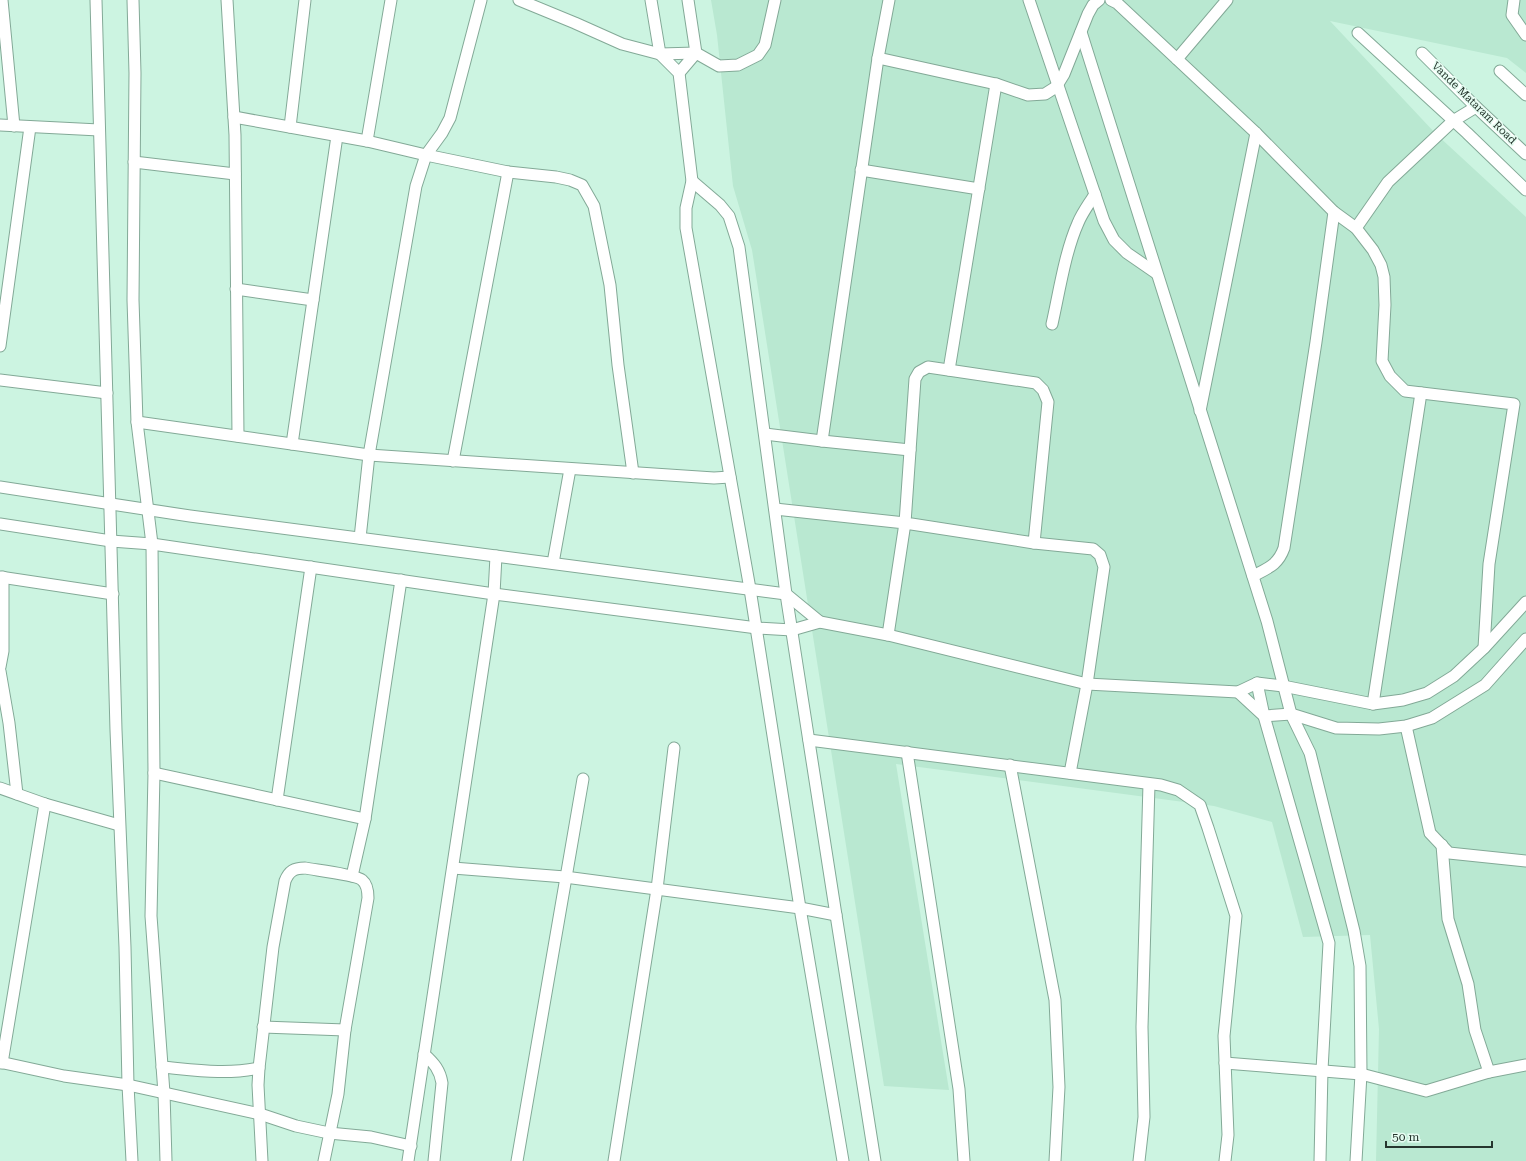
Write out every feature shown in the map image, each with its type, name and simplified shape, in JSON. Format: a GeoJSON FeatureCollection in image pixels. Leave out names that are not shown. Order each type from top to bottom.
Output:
{"type":"FeatureCollection","features":[{"type":"Feature","properties":{"kind":"street"},"geometry":{"type":"LineString","coordinates":[[2,0],[14,126]]}},
{"type":"Feature","properties":{"kind":"street"},"geometry":{"type":"LineString","coordinates":[[96,0],[119,825],[125,947],[128,1085],[132,1161]]}},
{"type":"Feature","properties":{"kind":"street"},"geometry":{"type":"LineString","coordinates":[[133,0],[135,73],[133,300],[137,422],[149,509],[152,544],[154,773],[151,916],[164,1093],[166,1161]]}},
{"type":"Feature","properties":{"kind":"street"},"geometry":{"type":"LineString","coordinates":[[228,0],[234,117],[238,436]]}},
{"type":"Feature","properties":{"kind":"street"},"geometry":{"type":"LineString","coordinates":[[290,127],[305,0]]}},
{"type":"Feature","properties":{"kind":"street"},"geometry":{"type":"LineString","coordinates":[[367,141],[391,0]]}},
{"type":"Feature","properties":{"kind":"street"},"geometry":{"type":"LineString","coordinates":[[360,538],[369,455],[416,186],[426,155],[442,133],[450,118],[481,0]]}},
{"type":"Feature","properties":{"kind":"street"},"geometry":{"type":"LineString","coordinates":[[519,0],[622,44],[660,54],[696,53],[720,66],[738,65],[758,55],[765,45],[774,0]]}},
{"type":"Feature","properties":{"kind":"street"},"geometry":{"type":"LineString","coordinates":[[651,0],[660,54],[680,74],[692,181],[686,208],[686,228],[757,628],[800,908],[843,1161]]}},
{"type":"Feature","properties":{"kind":"street"},"geometry":{"type":"LineString","coordinates":[[680,74],[696,53],[688,0]]}},
{"type":"Feature","properties":{"kind":"street"},"geometry":{"type":"LineString","coordinates":[[822,441],[878,58],[890,0]]}},
{"type":"Feature","properties":{"kind":"street"},"geometry":{"type":"LineString","coordinates":[[1029,0],[1104,221],[1114,240],[1127,254],[1156,273]]}},
{"type":"Feature","properties":{"kind":"street"},"geometry":{"type":"LineString","coordinates":[[878,58],[996,84],[1028,95],[1045,94],[1056,87],[1064,74],[1088,14],[1093,5],[1099,0]]}},
{"type":"Feature","properties":{"kind":"street"},"geometry":{"type":"LineString","coordinates":[[1111,0],[1117,3],[1256,133],[1334,212],[1356,228],[1373,250],[1381,265],[1384,277],[1385,305],[1382,361],[1390,376],[1405,391],[1514,404],[1489,564],[1484,648]]}},
{"type":"Feature","properties":{"kind":"street"},"geometry":{"type":"LineString","coordinates":[[1178,59],[1227,0]]}},
{"type":"Feature","properties":{"kind":"street"},"geometry":{"type":"LineString","coordinates":[[1514,0],[1512,15],[1526,35]]}},
{"type":"Feature","properties":{"kind":"street"},"geometry":{"type":"LineString","coordinates":[[1081,32],[1267,621],[1291,714],[1310,753],[1354,931],[1360,966],[1361,1074],[1356,1161]]}},
{"type":"Feature","properties":{"kind":"street"},"geometry":{"type":"LineString","coordinates":[[1358,33],[1454,121],[1526,190]]}},
{"type":"Feature","properties":{"kind":"street","name":"Vande Mataram Road"},"geometry":{"type":"LineString","coordinates":[[1422,53],[1526,154]]}},
{"type":"Feature","properties":{"kind":"street"},"geometry":{"type":"LineString","coordinates":[[1500,71],[1526,95]]}},
{"type":"Feature","properties":{"kind":"street"},"geometry":{"type":"LineString","coordinates":[[949,370],[996,84]]}},
{"type":"Feature","properties":{"kind":"street"},"geometry":{"type":"LineString","coordinates":[[1356,228],[1388,182],[1454,121],[1476,107]]}},
{"type":"Feature","properties":{"kind":"street"},"geometry":{"type":"LineString","coordinates":[[234,117],[367,141],[508,172],[570,180],[582,185],[594,206],[610,285],[618,365],[633,473]]}},
{"type":"Feature","properties":{"kind":"street"},"geometry":{"type":"LineString","coordinates":[[0,125],[99,130]]}},
{"type":"Feature","properties":{"kind":"street"},"geometry":{"type":"LineString","coordinates":[[0,346],[30,127]]}},
{"type":"Feature","properties":{"kind":"street"},"geometry":{"type":"LineString","coordinates":[[1200,412],[1256,133]]}},
{"type":"Feature","properties":{"kind":"street"},"geometry":{"type":"LineString","coordinates":[[292,444],[337,136]]}},
{"type":"Feature","properties":{"kind":"street"},"geometry":{"type":"LineString","coordinates":[[134,162],[235,174]]}},
{"type":"Feature","properties":{"kind":"street"},"geometry":{"type":"LineString","coordinates":[[861,170],[979,189]]}},
{"type":"Feature","properties":{"kind":"street"},"geometry":{"type":"LineString","coordinates":[[453,461],[508,172]]}},
{"type":"Feature","properties":{"kind":"street"},"geometry":{"type":"LineString","coordinates":[[692,181],[720,205],[730,216],[739,247],[786,594],[875,1161]]}},
{"type":"Feature","properties":{"kind":"street"},"geometry":{"type":"LineString","coordinates":[[1052,324],[1070,246],[1077,224],[1095,194]]}},
{"type":"Feature","properties":{"kind":"street"},"geometry":{"type":"LineString","coordinates":[[1253,576],[1270,567],[1280,558],[1284,548],[1316,342],[1334,212]]}},
{"type":"Feature","properties":{"kind":"street"},"geometry":{"type":"LineString","coordinates":[[236,289],[313,300]]}},
{"type":"Feature","properties":{"kind":"street"},"geometry":{"type":"LineString","coordinates":[[888,635],[905,522],[915,379],[919,372],[928,367],[949,370],[1036,383],[1043,390],[1048,402],[1034,543]]}},
{"type":"Feature","properties":{"kind":"street"},"geometry":{"type":"LineString","coordinates":[[0,380],[107,393]]}},
{"type":"Feature","properties":{"kind":"street"},"geometry":{"type":"LineString","coordinates":[[1373,704],[1421,393]]}},
{"type":"Feature","properties":{"kind":"street"},"geometry":{"type":"LineString","coordinates":[[137,422],[369,455],[730,478]]}},
{"type":"Feature","properties":{"kind":"street"},"geometry":{"type":"LineString","coordinates":[[765,434],[910,450]]}},
{"type":"Feature","properties":{"kind":"street"},"geometry":{"type":"LineString","coordinates":[[553,563],[570,469]]}},
{"type":"Feature","properties":{"kind":"street"},"geometry":{"type":"LineString","coordinates":[[0,487],[360,538],[786,594],[820,622]]}},
{"type":"Feature","properties":{"kind":"street"},"geometry":{"type":"LineString","coordinates":[[775,509],[905,522],[1034,543],[1094,549],[1100,555],[1104,567],[1087,684],[1070,773]]}},
{"type":"Feature","properties":{"kind":"street"},"geometry":{"type":"LineString","coordinates":[[0,524],[111,541],[152,544],[494,594],[757,628],[792,630],[820,622],[888,635],[1087,684],[1238,692],[1257,683],[1283,686],[1373,704],[1404,700],[1427,693],[1454,676],[1484,648],[1526,602]]}},
{"type":"Feature","properties":{"kind":"street"},"geometry":{"type":"LineString","coordinates":[[408,1161],[494,594],[496,556]]}},
{"type":"Feature","properties":{"kind":"street"},"geometry":{"type":"LineString","coordinates":[[277,800],[311,567]]}},
{"type":"Feature","properties":{"kind":"street"},"geometry":{"type":"LineString","coordinates":[[0,666],[3,651],[2,577],[112,594]]}},
{"type":"Feature","properties":{"kind":"street"},"geometry":{"type":"LineString","coordinates":[[352,876],[365,819],[401,580]]}},
{"type":"Feature","properties":{"kind":"street"},"geometry":{"type":"LineString","coordinates":[[1238,692],[1264,716],[1291,714],[1336,728],[1379,729],[1406,726],[1432,718],[1485,684],[1526,639]]}},
{"type":"Feature","properties":{"kind":"street"},"geometry":{"type":"LineString","coordinates":[[0,671],[9,723],[16,794]]}},
{"type":"Feature","properties":{"kind":"street"},"geometry":{"type":"LineString","coordinates":[[1257,683],[1264,716],[1329,943],[1322,1070],[1320,1161]]}},
{"type":"Feature","properties":{"kind":"street"},"geometry":{"type":"LineString","coordinates":[[1406,726],[1430,833],[1449,853],[1526,861]]}},
{"type":"Feature","properties":{"kind":"street"},"geometry":{"type":"LineString","coordinates":[[809,740],[1149,784],[1178,790],[1200,805],[1236,916],[1224,1036],[1228,1135],[1225,1161]]}},
{"type":"Feature","properties":{"kind":"street"},"geometry":{"type":"LineString","coordinates":[[614,1161],[657,889],[674,748]]}},
{"type":"Feature","properties":{"kind":"street"},"geometry":{"type":"LineString","coordinates":[[907,752],[959,1088],[964,1161]]}},
{"type":"Feature","properties":{"kind":"street"},"geometry":{"type":"LineString","coordinates":[[1010,765],[1055,1000],[1059,1088],[1055,1161]]}},
{"type":"Feature","properties":{"kind":"street"},"geometry":{"type":"LineString","coordinates":[[154,773],[365,819]]}},
{"type":"Feature","properties":{"kind":"street"},"geometry":{"type":"LineString","coordinates":[[517,1161],[583,779]]}},
{"type":"Feature","properties":{"kind":"street"},"geometry":{"type":"LineString","coordinates":[[1139,1161],[1144,1117],[1142,1027],[1149,784]]}},
{"type":"Feature","properties":{"kind":"street"},"geometry":{"type":"LineString","coordinates":[[0,788],[45,804],[119,825]]}},
{"type":"Feature","properties":{"kind":"street"},"geometry":{"type":"LineString","coordinates":[[45,804],[1,1063],[64,1076],[128,1085],[260,1114],[296,1126],[329,1133],[371,1137],[411,1146]]}},
{"type":"Feature","properties":{"kind":"street"},"geometry":{"type":"LineString","coordinates":[[1442,845],[1448,919],[1468,984],[1475,1030],[1489,1072]]}},
{"type":"Feature","properties":{"kind":"street"},"geometry":{"type":"LineString","coordinates":[[262,1161],[258,1085],[263,1027],[273,947],[285,881],[288,873],[296,868],[305,868],[352,876],[363,880],[368,891],[345,1030],[338,1094],[324,1161]]}},
{"type":"Feature","properties":{"kind":"street"},"geometry":{"type":"LineString","coordinates":[[453,868],[566,877],[800,908],[836,915]]}},
{"type":"Feature","properties":{"kind":"street"},"geometry":{"type":"LineString","coordinates":[[263,1027],[345,1030]]}},
{"type":"Feature","properties":{"kind":"street"},"geometry":{"type":"LineString","coordinates":[[424,1054],[441,1074],[442,1083],[434,1161]]}},
{"type":"Feature","properties":{"kind":"street"},"geometry":{"type":"LineString","coordinates":[[1225,1062],[1361,1074],[1426,1091],[1489,1072],[1526,1065]]}},
{"type":"Feature","properties":{"kind":"street"},"geometry":{"type":"LineString","coordinates":[[162,1067],[216,1072],[241,1072],[259,1068]]}},
{"type":"Feature","properties":{"kind":"shaded area"},"geometry":{"type":"Polygon","coordinates":[[[711,0],[1526,0],[1526,73],[1507,58],[1330,21],[1436,134],[1526,217],[1526,1161],[1376,1161],[1379,1029],[1370,935],[1303,937],[1272,822],[1214,806],[896,764],[949,1090],[884,1086],[752,250],[733,186],[717,35],[711,0]]]}}]}
